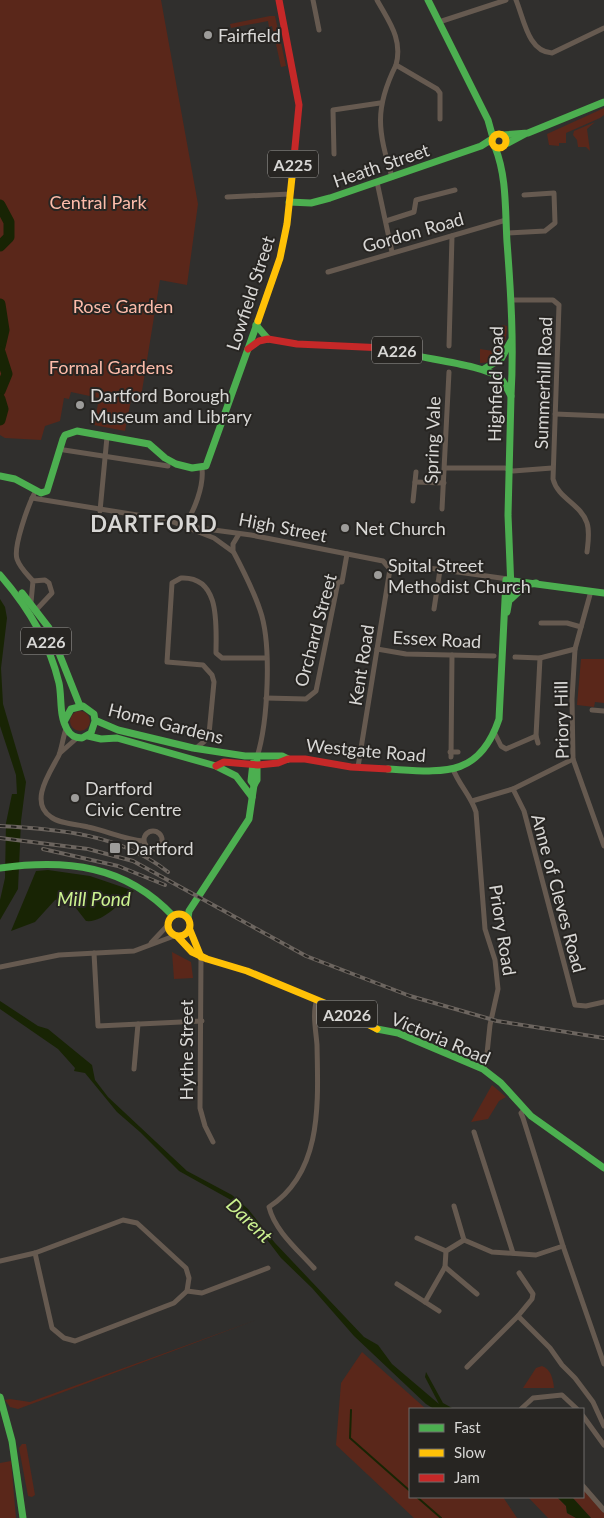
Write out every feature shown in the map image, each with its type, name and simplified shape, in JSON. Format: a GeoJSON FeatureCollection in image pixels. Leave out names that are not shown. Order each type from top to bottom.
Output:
{"type":"FeatureCollection","features":[{"type":"Feature","properties":{"kind":"main road","name":"Lowfield Street"},"geometry":{"type":"LineString","coordinates":[[202,469],[207,462],[280,258],[290,194],[299,99],[279,0]]}},
{"type":"Feature","properties":{"kind":"main road"},"geometry":{"type":"LineString","coordinates":[[428,0],[488,120],[506,138],[506,144]]}},
{"type":"Feature","properties":{"kind":"main road"},"geometry":{"type":"LineString","coordinates":[[494,142],[502,148],[528,133],[604,102]]}},
{"type":"Feature","properties":{"kind":"main road","name":"Highfield Road"},"geometry":{"type":"LineString","coordinates":[[488,120],[502,165]]}},
{"type":"Feature","properties":{"kind":"main road"},"geometry":{"type":"LineString","coordinates":[[502,134],[528,133]]}},
{"type":"Feature","properties":{"kind":"main road","name":"Heath Street"},"geometry":{"type":"LineString","coordinates":[[289,202],[318,202],[494,142],[502,134]]}},
{"type":"Feature","properties":{"kind":"main road","name":"Highfield Road"},"geometry":{"type":"LineString","coordinates":[[505,626],[509,603],[509,470],[514,349],[502,165],[506,144]]}},
{"type":"Feature","properties":{"kind":"main road"},"geometry":{"type":"LineString","coordinates":[[248,349],[265,337],[256,325]]}},
{"type":"Feature","properties":{"kind":"main road","name":"A226"},"geometry":{"type":"LineString","coordinates":[[250,338],[265,337],[297,344],[385,348],[423,359],[484,369],[501,379],[511,396]]}},
{"type":"Feature","properties":{"kind":"main road"},"geometry":{"type":"LineString","coordinates":[[484,369],[502,360],[508,352],[512,337]]}},
{"type":"Feature","properties":{"kind":"main road"},"geometry":{"type":"LineString","coordinates":[[34,494],[44,492],[49,488],[65,435],[77,431],[149,444],[156,448],[167,460],[193,469],[202,469]]}},
{"type":"Feature","properties":{"kind":"main road","name":"High Street"},"geometry":{"type":"LineString","coordinates":[[0,476],[14,478],[34,494]]}},
{"type":"Feature","properties":{"kind":"main road"},"geometry":{"type":"LineString","coordinates":[[510,566],[515,574],[526,580]]}},
{"type":"Feature","properties":{"kind":"main road","name":"A226"},"geometry":{"type":"LineString","coordinates":[[0,570],[32,602],[52,634],[70,690],[80,706]]}},
{"type":"Feature","properties":{"kind":"main road","name":"A226"},"geometry":{"type":"LineString","coordinates":[[0,575],[19,595],[41,629],[53,659],[65,720]]}},
{"type":"Feature","properties":{"kind":"main road"},"geometry":{"type":"LineString","coordinates":[[509,579],[604,593]]}},
{"type":"Feature","properties":{"kind":"main road","name":"Highfield Road"},"geometry":{"type":"LineString","coordinates":[[472,762],[484,751],[495,734],[500,710],[505,626],[505,583],[509,579]]}},
{"type":"Feature","properties":{"kind":"main road"},"geometry":{"type":"LineString","coordinates":[[509,603],[516,592],[526,586],[540,583]]}},
{"type":"Feature","properties":{"kind":"main road"},"geometry":{"type":"LineString","coordinates":[[36,609],[42,622],[41,629]]}},
{"type":"Feature","properties":{"kind":"main road"},"geometry":{"type":"LineString","coordinates":[[80,706],[90,709],[97,721],[95,730],[88,736],[77,738],[66,729],[65,720],[71,709],[80,706]]}},
{"type":"Feature","properties":{"kind":"main road","name":"Home Gardens"},"geometry":{"type":"LineString","coordinates":[[97,721],[116,729],[194,750],[257,757],[282,756],[288,759]]}},
{"type":"Feature","properties":{"kind":"main road","name":"Home Gardens"},"geometry":{"type":"LineString","coordinates":[[88,736],[101,739],[117,738],[216,766],[224,762],[254,765]]}},
{"type":"Feature","properties":{"kind":"main road"},"geometry":{"type":"LineString","coordinates":[[168,925],[173,916],[182,914],[188,918],[189,911],[249,819],[254,785],[251,781],[257,757]]}},
{"type":"Feature","properties":{"kind":"main road","name":"Westgate Road"},"geometry":{"type":"LineString","coordinates":[[254,765],[271,764],[288,759],[305,759],[358,767],[430,772],[453,769],[472,762]]}},
{"type":"Feature","properties":{"kind":"main road"},"geometry":{"type":"LineString","coordinates":[[216,766],[236,776],[252,797]]}},
{"type":"Feature","properties":{"kind":"main road"},"geometry":{"type":"LineString","coordinates":[[0,868],[20,865],[70,865],[129,881],[149,891],[173,916]]}},
{"type":"Feature","properties":{"kind":"main road","name":"Victoria Road"},"geometry":{"type":"LineString","coordinates":[[188,918],[191,924],[190,930],[199,948],[201,957]]}},
{"type":"Feature","properties":{"kind":"main road","name":"Victoria Road"},"geometry":{"type":"LineString","coordinates":[[168,925],[170,932],[192,952],[201,957],[317,1000],[374,1028],[398,1033],[483,1069],[494,1077],[524,1110]]}},
{"type":"Feature","properties":{"kind":"main road"},"geometry":{"type":"LineString","coordinates":[[176,936],[183,936],[190,930]]}},
{"type":"Feature","properties":{"kind":"main road","name":"Victoria Road"},"geometry":{"type":"LineString","coordinates":[[199,948],[210,959]]}},
{"type":"Feature","properties":{"kind":"main road","name":"A2026"},"geometry":{"type":"LineString","coordinates":[[524,1110],[604,1168]]}},
{"type":"Feature","properties":{"kind":"main road"},"geometry":{"type":"LineString","coordinates":[[0,1397],[12,1441],[23,1518]]}},
{"type":"Feature","properties":{"kind":"street"},"geometry":{"type":"LineString","coordinates":[[313,0],[319,30]]}},
{"type":"Feature","properties":{"kind":"street"},"geometry":{"type":"LineString","coordinates":[[377,0],[398,40],[400,51],[384,88],[380,103],[382,146],[392,177]]}},
{"type":"Feature","properties":{"kind":"street"},"geometry":{"type":"LineString","coordinates":[[439,22],[506,0]]}},
{"type":"Feature","properties":{"kind":"street"},"geometry":{"type":"LineString","coordinates":[[516,0],[534,45],[538,50],[545,53],[552,53],[604,28]]}},
{"type":"Feature","properties":{"kind":"street"},"geometry":{"type":"LineString","coordinates":[[396,64],[437,89],[440,94],[440,119]]}},
{"type":"Feature","properties":{"kind":"street"},"geometry":{"type":"LineString","coordinates":[[334,154],[333,110],[380,103]]}},
{"type":"Feature","properties":{"kind":"street"},"geometry":{"type":"LineString","coordinates":[[377,182],[392,252]]}},
{"type":"Feature","properties":{"kind":"street"},"geometry":{"type":"LineString","coordinates":[[386,220],[414,212],[416,200],[456,190]]}},
{"type":"Feature","properties":{"kind":"street"},"geometry":{"type":"LineString","coordinates":[[507,233],[545,231],[550,228],[556,221],[554,193]]}},
{"type":"Feature","properties":{"kind":"street"},"geometry":{"type":"LineString","coordinates":[[524,196],[560,193]]}},
{"type":"Feature","properties":{"kind":"street"},"geometry":{"type":"LineString","coordinates":[[226,197],[290,194]]}},
{"type":"Feature","properties":{"kind":"street","name":"Gordon Road"},"geometry":{"type":"LineString","coordinates":[[328,272],[506,220]]}},
{"type":"Feature","properties":{"kind":"street"},"geometry":{"type":"LineString","coordinates":[[448,346],[452,236]]}},
{"type":"Feature","properties":{"kind":"street","name":"Summerhill Road"},"geometry":{"type":"LineString","coordinates":[[445,468],[506,468],[509,470],[552,468],[559,305],[553,300],[511,300]]}},
{"type":"Feature","properties":{"kind":"street","name":"Spring Vale"},"geometry":{"type":"LineString","coordinates":[[442,509],[449,372]]}},
{"type":"Feature","properties":{"kind":"street"},"geometry":{"type":"LineString","coordinates":[[555,414],[604,416]]}},
{"type":"Feature","properties":{"kind":"street"},"geometry":{"type":"LineString","coordinates":[[100,511],[107,436]]}},
{"type":"Feature","properties":{"kind":"street"},"geometry":{"type":"LineString","coordinates":[[64,450],[168,466]]}},
{"type":"Feature","properties":{"kind":"street"},"geometry":{"type":"LineString","coordinates":[[552,468],[557,489],[586,521],[587,552]]}},
{"type":"Feature","properties":{"kind":"street","name":"Lowfield Street"},"geometry":{"type":"LineString","coordinates":[[184,526],[192,517],[203,476],[202,469]]}},
{"type":"Feature","properties":{"kind":"street"},"geometry":{"type":"LineString","coordinates":[[413,501],[416,472]]}},
{"type":"Feature","properties":{"kind":"street"},"geometry":{"type":"LineString","coordinates":[[415,482],[444,483]]}},
{"type":"Feature","properties":{"kind":"street"},"geometry":{"type":"LineString","coordinates":[[32,602],[33,581],[23,571],[16,556],[34,494]]}},
{"type":"Feature","properties":{"kind":"street","name":"High Street"},"geometry":{"type":"LineString","coordinates":[[34,494],[100,511],[168,520],[223,543],[233,551]]}},
{"type":"Feature","properties":{"kind":"street","name":"High Street"},"geometry":{"type":"LineString","coordinates":[[184,526],[239,534],[383,561],[390,569]]}},
{"type":"Feature","properties":{"kind":"street"},"geometry":{"type":"LineString","coordinates":[[239,534],[233,544],[233,551],[261,610],[268,674],[263,734],[257,757]]}},
{"type":"Feature","properties":{"kind":"street","name":"Orchard Street"},"geometry":{"type":"LineString","coordinates":[[266,698],[306,699],[316,691],[338,582],[342,582],[347,554]]}},
{"type":"Feature","properties":{"kind":"street"},"geometry":{"type":"LineString","coordinates":[[390,569],[400,564],[509,579]]}},
{"type":"Feature","properties":{"kind":"street","name":"Kent Road"},"geometry":{"type":"LineString","coordinates":[[358,767],[390,569]]}},
{"type":"Feature","properties":{"kind":"street"},"geometry":{"type":"LineString","coordinates":[[434,609],[440,570]]}},
{"type":"Feature","properties":{"kind":"street"},"geometry":{"type":"LineString","coordinates":[[194,750],[206,740],[210,724],[214,682],[212,675],[203,665],[167,662],[172,585],[175,580],[189,577],[198,581],[211,596],[216,612],[216,653],[219,656],[222,658],[266,658]]}},
{"type":"Feature","properties":{"kind":"street"},"geometry":{"type":"LineString","coordinates":[[33,581],[45,580],[52,588],[49,598],[40,603],[36,609]]}},
{"type":"Feature","properties":{"kind":"street","name":"Priory Hill"},"geometry":{"type":"LineString","coordinates":[[591,590],[574,649],[572,699],[573,759],[604,846]]}},
{"type":"Feature","properties":{"kind":"street"},"geometry":{"type":"LineString","coordinates":[[541,623],[567,623],[581,626]]}},
{"type":"Feature","properties":{"kind":"street","name":"Essex Road"},"geometry":{"type":"LineString","coordinates":[[377,649],[406,654],[494,656]]}},
{"type":"Feature","properties":{"kind":"street"},"geometry":{"type":"LineString","coordinates":[[515,657],[540,658],[574,649]]}},
{"type":"Feature","properties":{"kind":"street"},"geometry":{"type":"LineString","coordinates":[[452,655],[451,755],[458,752]]}},
{"type":"Feature","properties":{"kind":"street"},"geometry":{"type":"LineString","coordinates":[[538,743],[536,736],[540,658]]}},
{"type":"Feature","properties":{"kind":"street"},"geometry":{"type":"LineString","coordinates":[[592,710],[604,711]]}},
{"type":"Feature","properties":{"kind":"street"},"geometry":{"type":"LineString","coordinates":[[66,729],[60,753],[50,771],[42,792],[42,804],[48,815],[56,820],[101,830],[125,839],[143,841]]}},
{"type":"Feature","properties":{"kind":"street"},"geometry":{"type":"LineString","coordinates":[[495,734],[501,746],[506,749],[536,736]]}},
{"type":"Feature","properties":{"kind":"street"},"geometry":{"type":"LineString","coordinates":[[60,753],[77,738]]}},
{"type":"Feature","properties":{"kind":"street"},"geometry":{"type":"LineString","coordinates":[[472,800],[513,789],[573,759]]}},
{"type":"Feature","properties":{"kind":"street","name":"Priory Road"},"geometry":{"type":"LineString","coordinates":[[453,769],[457,780],[472,800],[478,822],[485,928],[495,960],[498,984],[486,1048],[486,1063],[483,1069]]}},
{"type":"Feature","properties":{"kind":"street","name":"Anne of Cleves Road"},"geometry":{"type":"LineString","coordinates":[[513,789],[524,811],[575,1005],[586,1006],[604,1002]]}},
{"type":"Feature","properties":{"kind":"street"},"geometry":{"type":"LineString","coordinates":[[148,947],[168,925]]}},
{"type":"Feature","properties":{"kind":"street"},"geometry":{"type":"LineString","coordinates":[[0,967],[44,957],[134,952],[176,936]]}},
{"type":"Feature","properties":{"kind":"street"},"geometry":{"type":"LineString","coordinates":[[94,953],[98,1026],[202,1021]]}},
{"type":"Feature","properties":{"kind":"street","name":"Hythe Street"},"geometry":{"type":"LineString","coordinates":[[201,957],[200,1108],[205,1126],[213,1142]]}},
{"type":"Feature","properties":{"kind":"street"},"geometry":{"type":"LineString","coordinates":[[314,1268],[280,1228],[269,1206],[284,1198],[293,1188],[307,1162],[311,1148],[316,1107],[317,1000]]}},
{"type":"Feature","properties":{"kind":"street"},"geometry":{"type":"LineString","coordinates":[[134,1069],[138,1024]]}},
{"type":"Feature","properties":{"kind":"street"},"geometry":{"type":"LineString","coordinates":[[524,1110],[522,1113],[523,1118],[563,1246],[604,1364]]}},
{"type":"Feature","properties":{"kind":"street"},"geometry":{"type":"LineString","coordinates":[[474,1132],[514,1253]]}},
{"type":"Feature","properties":{"kind":"street"},"geometry":{"type":"LineString","coordinates":[[454,1206],[464,1240]]}},
{"type":"Feature","properties":{"kind":"street"},"geometry":{"type":"LineString","coordinates":[[0,1261],[35,1253],[123,1220],[130,1221],[137,1224],[186,1268],[189,1278],[187,1291],[174,1304],[75,1341],[64,1338],[52,1328],[35,1253]]}},
{"type":"Feature","properties":{"kind":"street"},"geometry":{"type":"LineString","coordinates":[[417,1238],[446,1251]]}},
{"type":"Feature","properties":{"kind":"street"},"geometry":{"type":"LineString","coordinates":[[464,1240],[492,1252],[536,1255],[563,1246]]}},
{"type":"Feature","properties":{"kind":"street"},"geometry":{"type":"LineString","coordinates":[[446,1251],[464,1240]]}},
{"type":"Feature","properties":{"kind":"street"},"geometry":{"type":"LineString","coordinates":[[425,1302],[445,1267],[446,1251]]}},
{"type":"Feature","properties":{"kind":"street"},"geometry":{"type":"LineString","coordinates":[[445,1267],[477,1294]]}},
{"type":"Feature","properties":{"kind":"street"},"geometry":{"type":"LineString","coordinates":[[187,1291],[202,1293],[268,1268]]}},
{"type":"Feature","properties":{"kind":"street"},"geometry":{"type":"LineString","coordinates":[[467,1367],[518,1316],[532,1299],[533,1294],[519,1273]]}},
{"type":"Feature","properties":{"kind":"street"},"geometry":{"type":"LineString","coordinates":[[397,1284],[439,1311]]}},
{"type":"Feature","properties":{"kind":"street"},"geometry":{"type":"LineString","coordinates":[[518,1316],[550,1348],[562,1365],[575,1378],[593,1402],[604,1426]]}},
{"type":"Feature","properties":{"kind":"street"},"geometry":{"type":"LineString","coordinates":[[597,1345],[604,1343]]}},
{"type":"Feature","properties":{"kind":"street"},"geometry":{"type":"LineString","coordinates":[[522,1408],[533,1398],[562,1395],[576,1408]]}},
{"type":"Feature","properties":{"kind":"street"},"geometry":{"type":"LineString","coordinates":[[584,1417],[604,1445]]}},
{"type":"Feature","properties":{"kind":"street"},"geometry":{"type":"LineString","coordinates":[[584,1487],[604,1510]]}},
{"type":"Feature","properties":{"kind":"green space","name":"Central Park"},"geometry":{"type":"Polygon","coordinates":[[[0,0],[161,0],[198,204],[187,285],[160,280],[141,397],[131,400],[125,431],[94,425],[99,398],[71,392],[69,399],[64,398],[60,421],[45,426],[41,440],[5,438],[0,435],[0,0]]]}},
{"type":"Feature","properties":{"kind":"green space"},"geometry":{"type":"Polygon","coordinates":[[[275,16],[286,66],[281,67],[272,26],[269,27],[268,21],[231,28],[230,24],[275,16]]]}},
{"type":"Feature","properties":{"kind":"green space"},"geometry":{"type":"Polygon","coordinates":[[[604,108],[604,115],[600,118],[566,133],[566,143],[559,143],[559,146],[549,145],[547,134],[604,108]]]}},
{"type":"Feature","properties":{"kind":"green space"},"geometry":{"type":"Polygon","coordinates":[[[595,122],[587,129],[590,151],[586,147],[578,147],[577,140],[573,135],[574,131],[595,122]]]}},
{"type":"Feature","properties":{"kind":"green space"},"geometry":{"type":"Polygon","coordinates":[[[502,325],[507,326],[506,339],[501,351],[493,360],[480,363],[480,349],[493,351],[497,349],[502,325]]]}},
{"type":"Feature","properties":{"kind":"green space"},"geometry":{"type":"Polygon","coordinates":[[[581,659],[604,659],[604,703],[595,702],[594,707],[577,705],[581,659]]]}},
{"type":"Feature","properties":{"kind":"green space"},"geometry":{"type":"Polygon","coordinates":[[[80,711],[87,714],[90,721],[87,728],[80,731],[73,728],[70,721],[73,714],[80,711]]]}},
{"type":"Feature","properties":{"kind":"green space"},"geometry":{"type":"Polygon","coordinates":[[[172,952],[191,962],[193,978],[174,979],[172,952]]]}},
{"type":"Feature","properties":{"kind":"green space"},"geometry":{"type":"Polygon","coordinates":[[[492,1085],[506,1097],[499,1101],[488,1119],[471,1122],[492,1085]]]}},
{"type":"Feature","properties":{"kind":"green space"},"geometry":{"type":"Polygon","coordinates":[[[256,1320],[18,1409],[10,1407],[5,1400],[30,1402],[256,1320]]]}},
{"type":"Feature","properties":{"kind":"green space"},"geometry":{"type":"Polygon","coordinates":[[[362,1352],[425,1408],[409,1408],[409,1498],[504,1498],[517,1518],[414,1518],[336,1445],[341,1383],[362,1352]]]}},
{"type":"Feature","properties":{"kind":"green space"},"geometry":{"type":"Polygon","coordinates":[[[542,1366],[549,1372],[554,1388],[523,1388],[536,1368],[542,1366]]]}},
{"type":"Feature","properties":{"kind":"green space"},"geometry":{"type":"Polygon","coordinates":[[[22,1444],[26,1444],[35,1495],[32,1497],[28,1496],[19,1448],[22,1444]]]}},
{"type":"Feature","properties":{"kind":"green space"},"geometry":{"type":"Polygon","coordinates":[[[11,1461],[16,1518],[0,1518],[0,1463],[11,1461]]]}},
{"type":"Feature","properties":{"kind":"green space"},"geometry":{"type":"Polygon","coordinates":[[[584,1490],[604,1513],[604,1518],[591,1518],[573,1498],[584,1498],[584,1490]]]}},
{"type":"Feature","properties":{"kind":"green space"},"geometry":{"type":"Polygon","coordinates":[[[529,1498],[558,1498],[566,1506],[567,1513],[576,1518],[548,1518],[529,1498]]]}},
{"type":"Feature","properties":{"kind":"water"},"geometry":{"type":"Polygon","coordinates":[[[0,599],[5,607],[7,618],[1,668],[3,704],[26,782],[21,821],[18,889],[0,920],[0,900],[5,878],[6,823],[12,794],[17,794],[16,775],[0,726],[0,599]]]}},
{"type":"Feature","properties":{"kind":"water","name":"Mill Pond"},"geometry":{"type":"Polygon","coordinates":[[[48,870],[90,876],[134,891],[111,911],[92,921],[86,921],[72,903],[63,898],[55,900],[35,922],[11,931],[36,871],[48,870]]]}},
{"type":"Feature","properties":{"kind":"water"},"geometry":{"type":"Polygon","coordinates":[[[0,1001],[38,1026],[48,1029],[92,1065],[95,1080],[108,1097],[187,1171],[232,1195],[248,1209],[275,1243],[364,1337],[378,1345],[392,1364],[439,1404],[425,1377],[426,1372],[443,1403],[452,1408],[432,1408],[426,1404],[354,1336],[312,1288],[281,1258],[255,1224],[231,1200],[179,1171],[117,1112],[85,1073],[74,1071],[75,1068],[58,1049],[0,1009],[0,1001]]]}},
{"type":"Feature","properties":{"kind":"water"},"geometry":{"type":"Polygon","coordinates":[[[558,1498],[573,1498],[591,1518],[576,1518],[567,1513],[566,1506],[558,1498]]]}},
{"type":"Feature","properties":{"kind":"waterway","name":"Darent"},"geometry":{"type":"LineString","coordinates":[[0,205],[9,222],[9,237],[0,246]]}},
{"type":"Feature","properties":{"kind":"waterway","name":"Darent"},"geometry":{"type":"LineString","coordinates":[[0,304],[4,330],[0,347]]}},
{"type":"Feature","properties":{"kind":"waterway","name":"Darent"},"geometry":{"type":"LineString","coordinates":[[0,352],[7,374],[0,391]]}},
{"type":"Feature","properties":{"kind":"waterway","name":"Darent"},"geometry":{"type":"LineString","coordinates":[[0,399],[3,409],[0,420]]}},
{"type":"Feature","properties":{"kind":"waterway"},"geometry":{"type":"LineString","coordinates":[[351,1410],[350,1438],[409,1490]]}},
{"type":"Feature","properties":{"kind":"waterway"},"geometry":{"type":"LineString","coordinates":[[418,1498],[441,1518]]}},
{"type":"Feature","properties":{"kind":"railway"},"geometry":{"type":"LineString","coordinates":[[0,826],[44,829],[88,836],[130,849],[168,872]]}},
{"type":"Feature","properties":{"kind":"railway"},"geometry":{"type":"LineString","coordinates":[[0,838],[88,849],[133,861],[306,956],[410,996],[497,1021],[604,1038]]}},
{"type":"Feature","properties":{"kind":"railway"},"geometry":{"type":"LineString","coordinates":[[43,849],[118,866],[165,885]]}},
{"type":"Feature","properties":{"kind":"traffic: fast"},"geometry":{"type":"LineString","coordinates":[[428,0],[488,120],[493,138]]}},
{"type":"Feature","properties":{"kind":"traffic: fast"},"geometry":{"type":"LineString","coordinates":[[503,135],[528,133],[604,102]]}},
{"type":"Feature","properties":{"kind":"traffic: fast"},"geometry":{"type":"LineString","coordinates":[[506,144],[525,134]]}},
{"type":"Feature","properties":{"kind":"traffic: fast"},"geometry":{"type":"LineString","coordinates":[[289,202],[311,203],[330,198],[481,146],[492,139]]}},
{"type":"Feature","properties":{"kind":"traffic: fast"},"geometry":{"type":"LineString","coordinates":[[495,147],[502,170],[505,194],[512,319],[511,396]]}},
{"type":"Feature","properties":{"kind":"traffic: fast"},"geometry":{"type":"LineString","coordinates":[[0,476],[15,479],[41,493],[47,491],[63,439],[65,435],[77,431],[149,444],[165,458],[176,464],[192,468],[206,466],[258,321]]}},
{"type":"Feature","properties":{"kind":"traffic: fast"},"geometry":{"type":"LineString","coordinates":[[256,325],[268,339]]}},
{"type":"Feature","properties":{"kind":"traffic: fast"},"geometry":{"type":"LineString","coordinates":[[484,369],[501,359],[511,341]]}},
{"type":"Feature","properties":{"kind":"traffic: fast"},"geometry":{"type":"LineString","coordinates":[[400,352],[469,366],[494,374],[501,379],[511,396],[508,515],[511,589],[507,612]]}},
{"type":"Feature","properties":{"kind":"traffic: fast"},"geometry":{"type":"LineString","coordinates":[[0,575],[20,599],[50,653],[59,683],[64,724],[68,731],[75,737],[82,738],[91,733],[95,721],[94,714],[83,706],[71,709],[65,720]]}},
{"type":"Feature","properties":{"kind":"traffic: fast"},"geometry":{"type":"LineString","coordinates":[[388,769],[425,771],[456,768],[469,762],[481,753],[491,738],[499,719],[506,580],[604,593]]}},
{"type":"Feature","properties":{"kind":"traffic: fast"},"geometry":{"type":"LineString","coordinates":[[511,599],[526,585],[536,583]]}},
{"type":"Feature","properties":{"kind":"traffic: fast"},"geometry":{"type":"LineString","coordinates":[[22,593],[49,628],[80,706]]}},
{"type":"Feature","properties":{"kind":"traffic: fast"},"geometry":{"type":"LineString","coordinates":[[97,721],[118,730],[193,748],[245,756],[282,756],[288,759]]}},
{"type":"Feature","properties":{"kind":"traffic: fast"},"geometry":{"type":"LineString","coordinates":[[88,736],[101,739],[117,738],[216,766],[236,776],[252,797]]}},
{"type":"Feature","properties":{"kind":"traffic: fast"},"geometry":{"type":"LineString","coordinates":[[188,918],[189,911],[249,819],[254,785],[257,780],[257,761]]}},
{"type":"Feature","properties":{"kind":"traffic: fast"},"geometry":{"type":"LineString","coordinates":[[253,763],[251,781],[254,785]]}},
{"type":"Feature","properties":{"kind":"traffic: fast"},"geometry":{"type":"LineString","coordinates":[[0,868],[49,865],[72,866],[94,870],[115,876],[135,886],[155,899],[173,916]]}},
{"type":"Feature","properties":{"kind":"traffic: fast"},"geometry":{"type":"LineString","coordinates":[[377,1029],[398,1033],[483,1069],[501,1083],[531,1116],[604,1168]]}},
{"type":"Feature","properties":{"kind":"traffic: fast"},"geometry":{"type":"LineString","coordinates":[[0,1397],[12,1441],[23,1518]]}},
{"type":"Feature","properties":{"kind":"traffic: slow"},"geometry":{"type":"LineString","coordinates":[[496,134],[502,134],[506,141],[502,148],[496,148],[492,144],[492,138],[496,134]]}},
{"type":"Feature","properties":{"kind":"traffic: slow"},"geometry":{"type":"LineString","coordinates":[[258,321],[280,258],[287,224],[293,168]]}},
{"type":"Feature","properties":{"kind":"traffic: slow"},"geometry":{"type":"LineString","coordinates":[[175,914],[183,914],[190,921],[190,925],[190,929],[183,936],[175,936],[168,929],[168,921],[175,914]]}},
{"type":"Feature","properties":{"kind":"traffic: slow"},"geometry":{"type":"LineString","coordinates":[[190,930],[201,957]]}},
{"type":"Feature","properties":{"kind":"traffic: slow"},"geometry":{"type":"LineString","coordinates":[[178,937],[192,952],[207,959],[247,971],[334,1007],[377,1029]]}},
{"type":"Feature","properties":{"kind":"traffic: jam"},"geometry":{"type":"LineString","coordinates":[[279,0],[299,105],[293,168]]}},
{"type":"Feature","properties":{"kind":"traffic: jam"},"geometry":{"type":"LineString","coordinates":[[248,349],[259,341],[268,339],[297,344],[385,348],[400,352]]}},
{"type":"Feature","properties":{"kind":"traffic: jam"},"geometry":{"type":"LineString","coordinates":[[216,766],[224,762],[258,765],[278,763],[288,759],[305,759],[351,767],[388,769]]}},
{"type":"Feature","properties":{"kind":"place","name":"Fairfield"},"geometry":{"type":"Point","coordinates":[208,35]}},
{"type":"Feature","properties":{"kind":"place","name":"Dartford Borough Museum and Library"},"geometry":{"type":"Point","coordinates":[80,405]}},
{"type":"Feature","properties":{"kind":"place","name":"Net Church"},"geometry":{"type":"Point","coordinates":[345,528]}},
{"type":"Feature","properties":{"kind":"place","name":"Spital Street Methodist Church"},"geometry":{"type":"Point","coordinates":[378,575]}},
{"type":"Feature","properties":{"kind":"place","name":"Dartford Civic Centre"},"geometry":{"type":"Point","coordinates":[75,798]}},
{"type":"Feature","properties":{"kind":"place","name":"Dartford"},"geometry":{"type":"Point","coordinates":[115,848]}},
{"type":"Feature","properties":{"kind":"district","name":"DARTFORD"},"geometry":{"type":"Point","coordinates":[154,523]}},
{"type":"Feature","properties":{"kind":"park label","name":"Rose Garden"},"geometry":{"type":"Point","coordinates":[123,306]}},
{"type":"Feature","properties":{"kind":"park label","name":"Formal Gardens"},"geometry":{"type":"Point","coordinates":[111,367]}}]}
